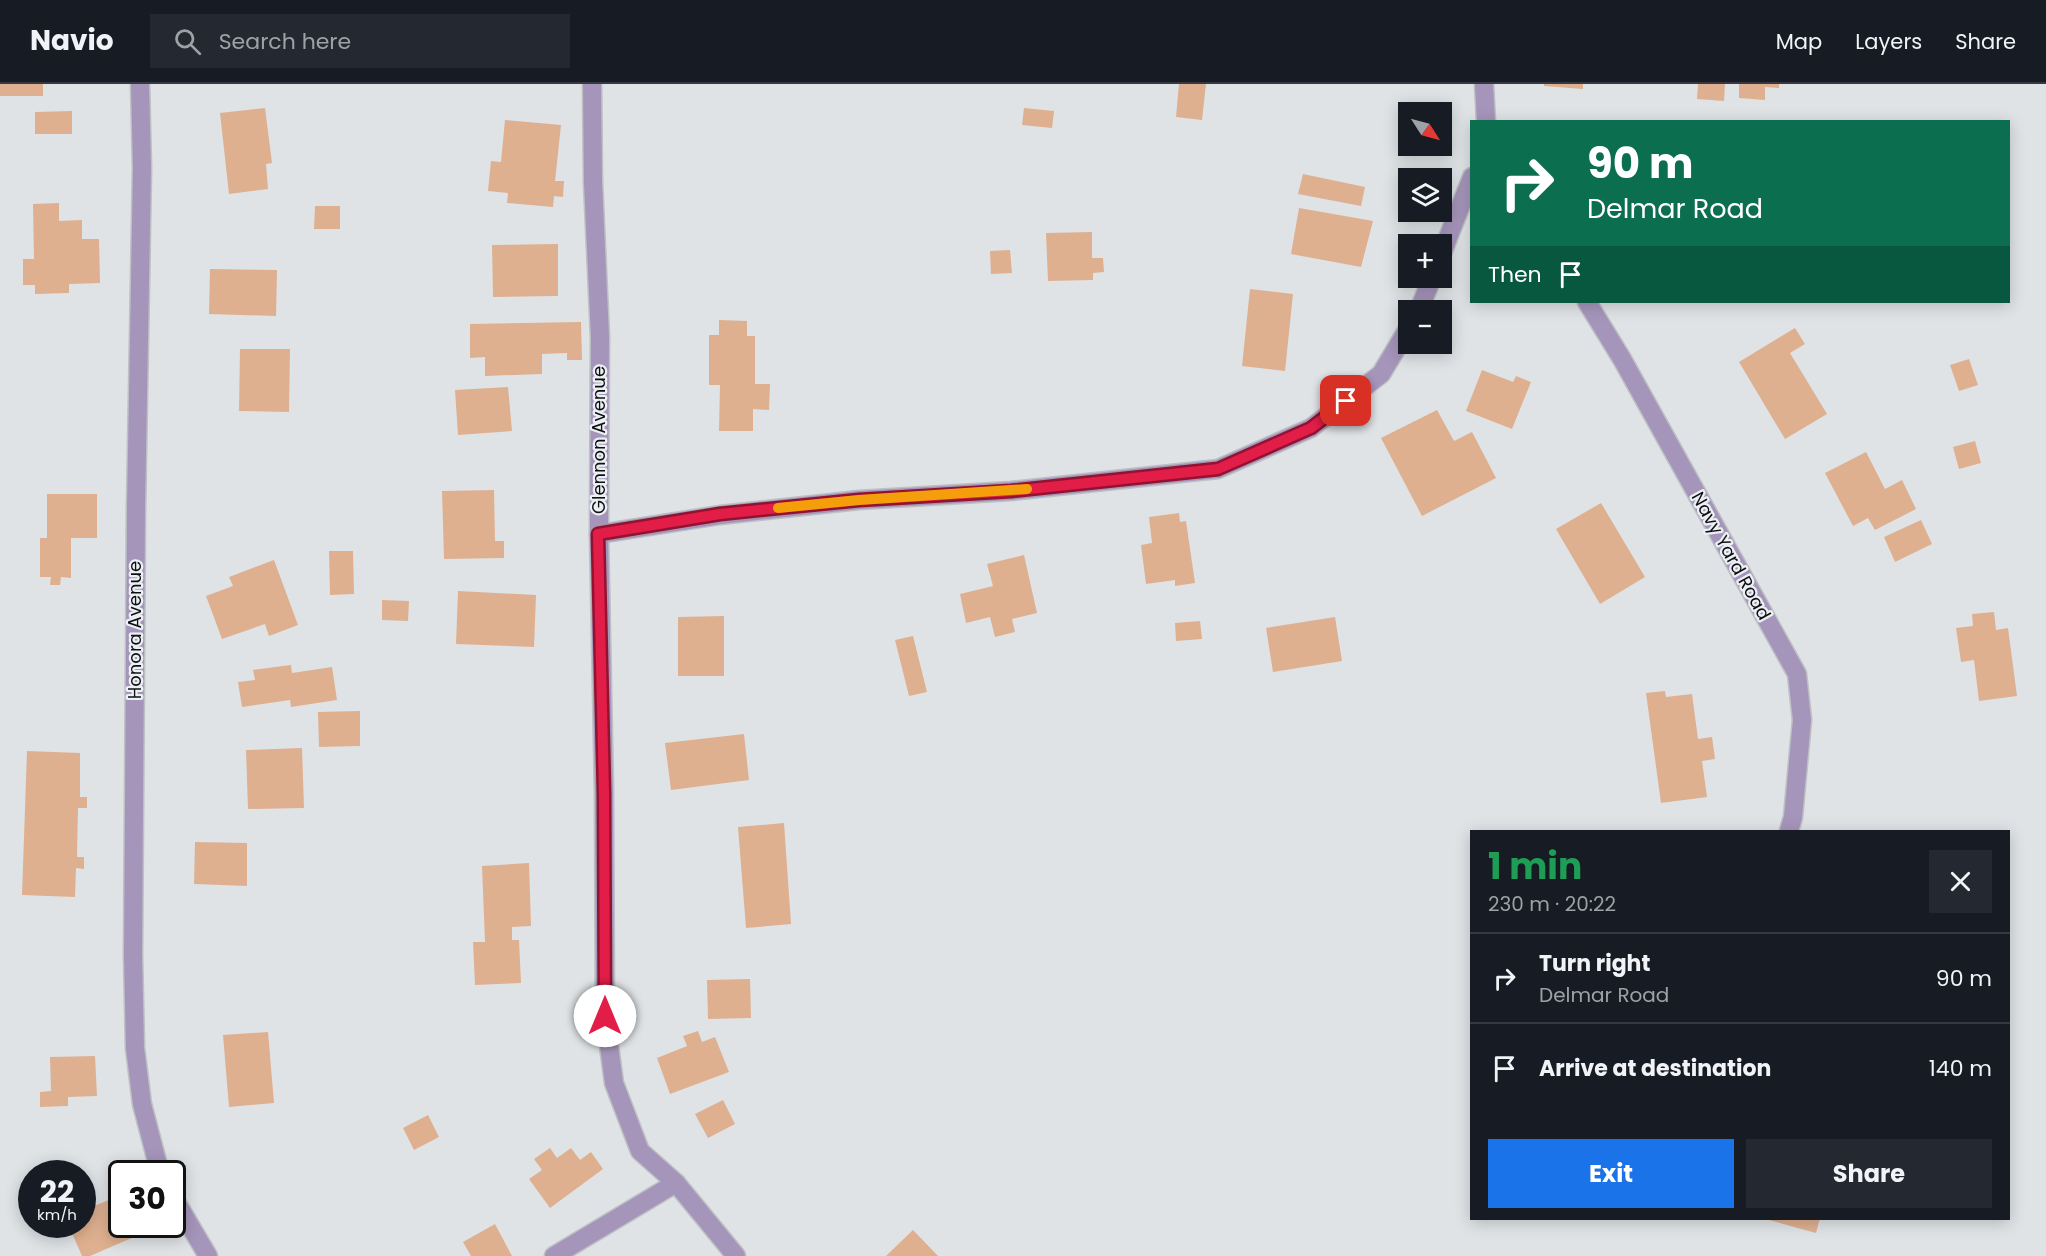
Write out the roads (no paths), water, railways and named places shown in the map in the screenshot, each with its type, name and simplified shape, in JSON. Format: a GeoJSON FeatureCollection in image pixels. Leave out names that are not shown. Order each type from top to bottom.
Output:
{"type":"FeatureCollection","features":[{"type":"Feature","properties":{"kind":"street","name":"Honora Avenue"},"geometry":{"type":"LineString","coordinates":[[140,84],[142,168],[136,508],[133,955],[135,1048],[142,1104],[157,1160]]}},
{"type":"Feature","properties":{"kind":"street","name":"Glennon Avenue"},"geometry":{"type":"LineString","coordinates":[[592,84],[593,182],[600,337],[598,534],[604,793],[605,1016],[614,1083],[640,1150],[676,1183],[736,1256]]}},
{"type":"Feature","properties":{"kind":"street"},"geometry":{"type":"LineString","coordinates":[[1484,84],[1486,120]]}},
{"type":"Feature","properties":{"kind":"street"},"geometry":{"type":"LineString","coordinates":[[1450,234],[1470,182]]}},
{"type":"Feature","properties":{"kind":"street","name":"Navy Yard Road"},"geometry":{"type":"LineString","coordinates":[[1588,303],[1622,359],[1797,674],[1802,720],[1793,817],[1789,830]]}},
{"type":"Feature","properties":{"kind":"street"},"geometry":{"type":"LineString","coordinates":[[598,534],[720,514],[847,501],[1011,491],[1218,469],[1311,428],[1381,374],[1398,346]]}},
{"type":"Feature","properties":{"kind":"street"},"geometry":{"type":"LineString","coordinates":[[554,1256],[676,1183]]}},
{"type":"Feature","properties":{"kind":"street"},"geometry":{"type":"LineString","coordinates":[[186,1219],[208,1256]]}}]}
